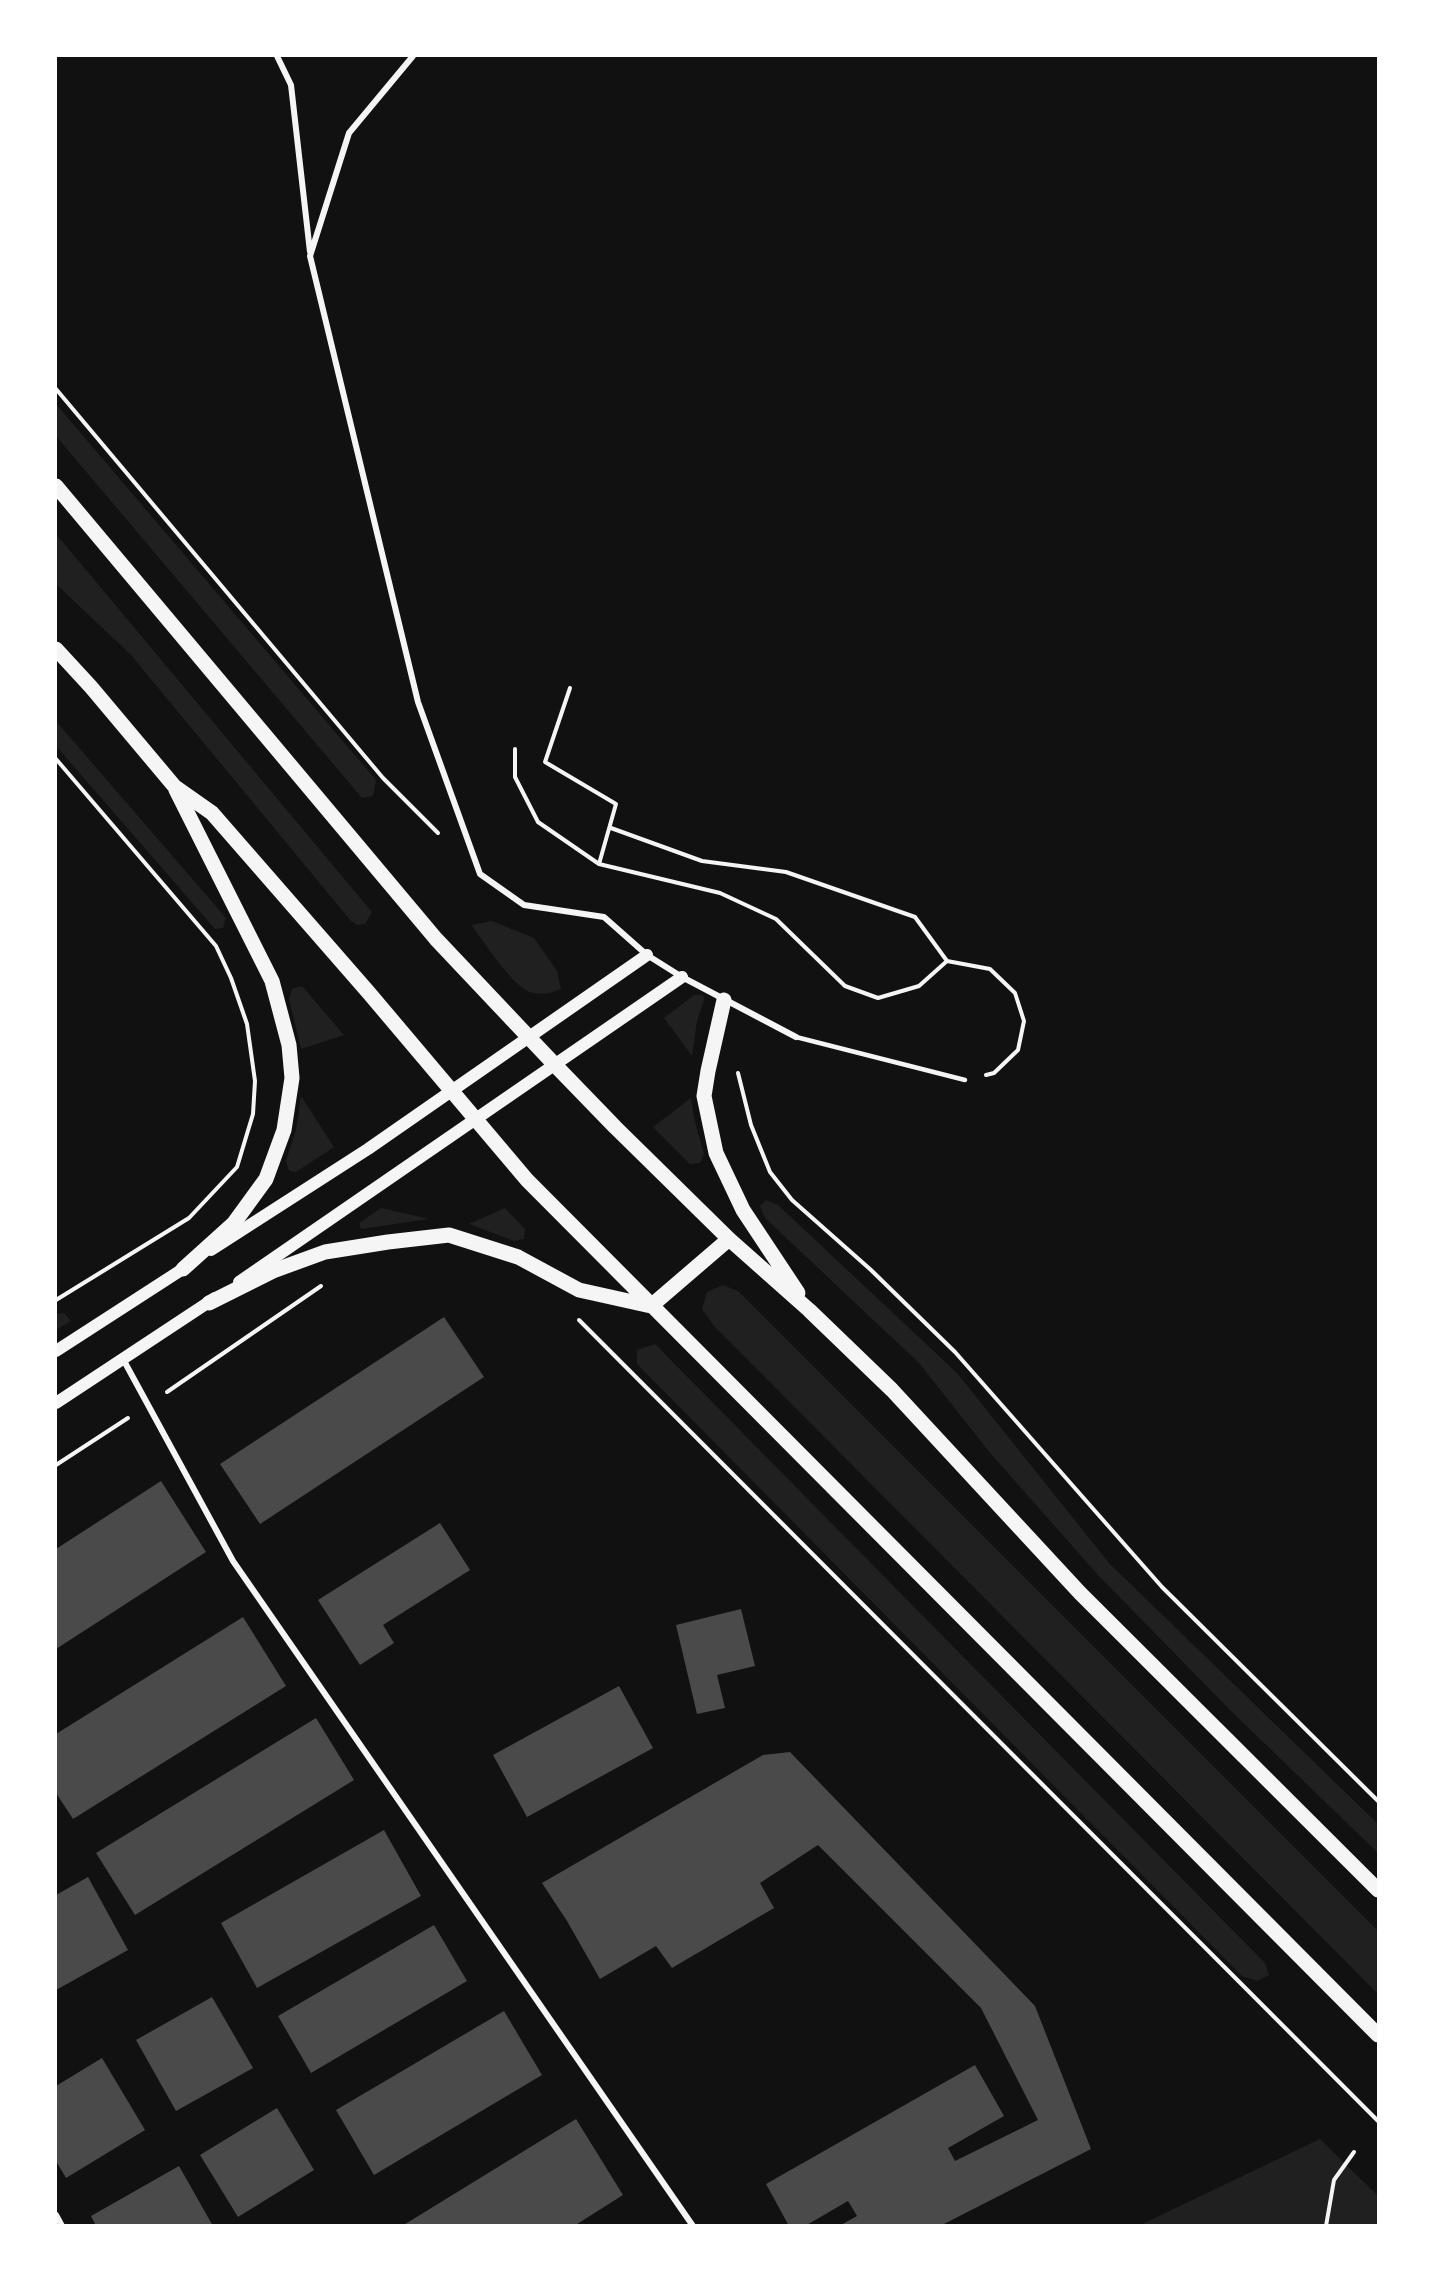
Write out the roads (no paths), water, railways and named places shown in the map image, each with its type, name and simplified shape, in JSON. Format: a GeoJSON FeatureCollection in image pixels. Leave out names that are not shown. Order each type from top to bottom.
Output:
{"type":"FeatureCollection","features":[{"type":"Feature","properties":{"kind":"main road"},"geometry":{"type":"LineString","coordinates":[[56,486],[436,939],[615,1127],[729,1239],[809,1310],[892,1390],[1080,1593],[1378,1890]]}},
{"type":"Feature","properties":{"kind":"main road"},"geometry":{"type":"LineString","coordinates":[[56,649],[175,787],[272,981],[290,1045],[292,1078],[284,1130],[266,1179],[234,1223],[183,1269]]}},
{"type":"Feature","properties":{"kind":"main road"},"geometry":{"type":"LineString","coordinates":[[175,787],[212,813],[527,1180],[1378,2035]]}},
{"type":"Feature","properties":{"kind":"main road"},"geometry":{"type":"LineString","coordinates":[[56,1351],[368,1149],[647,955]]}},
{"type":"Feature","properties":{"kind":"main road"},"geometry":{"type":"LineString","coordinates":[[56,1403],[209,1303],[682,977]]}},
{"type":"Feature","properties":{"kind":"main road"},"geometry":{"type":"LineString","coordinates":[[724,1000],[704,1096],[716,1153],[743,1210],[809,1310]]}},
{"type":"Feature","properties":{"kind":"main road"},"geometry":{"type":"LineString","coordinates":[[209,1303],[273,1271],[325,1252],[449,1235],[518,1257],[579,1290],[651,1306]]}},
{"type":"Feature","properties":{"kind":"main road"},"geometry":{"type":"LineString","coordinates":[[651,1306],[729,1239]]}},
{"type":"Feature","properties":{"kind":"street"},"geometry":{"type":"LineString","coordinates":[[277,56],[291,85],[310,256],[418,702],[480,874],[524,905],[604,917],[647,955],[682,977],[796,1037]]}},
{"type":"Feature","properties":{"kind":"street"},"geometry":{"type":"LineString","coordinates":[[310,256],[349,133],[413,56]]}},
{"type":"Feature","properties":{"kind":"street"},"geometry":{"type":"LineString","coordinates":[[123,1359],[233,1561],[693,2226]]}},
{"type":"Feature","properties":{"kind":"street"},"geometry":{"type":"LineString","coordinates":[[56,2215],[62,2226]]}},
{"type":"Feature","properties":{"kind":"lane"},"geometry":{"type":"LineString","coordinates":[[796,1037],[965,1080]]}}]}
